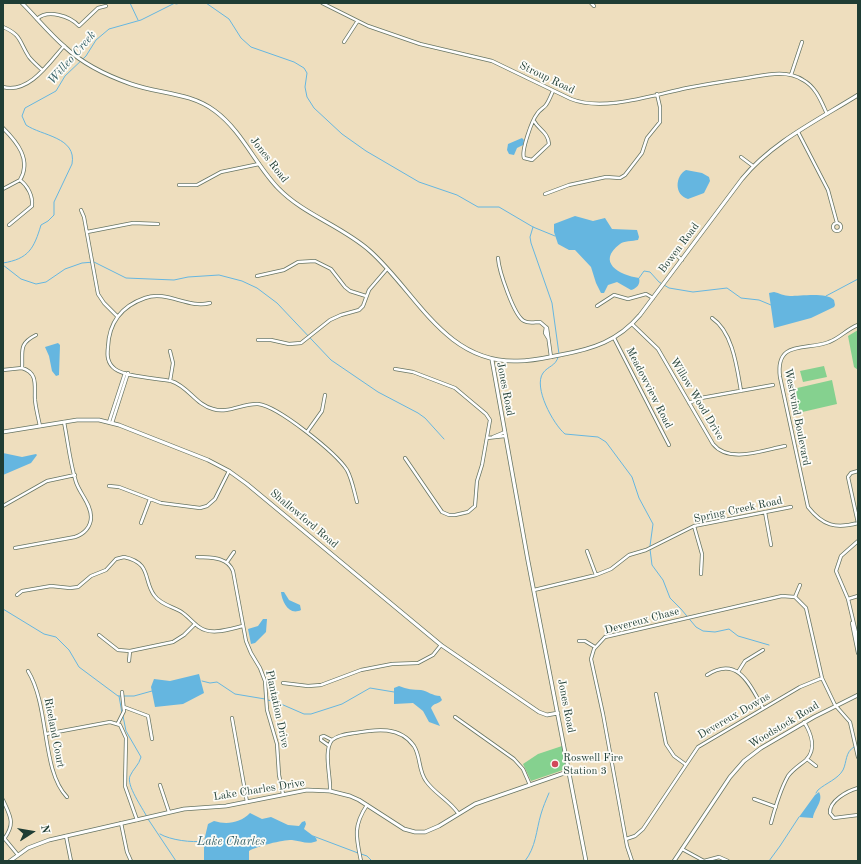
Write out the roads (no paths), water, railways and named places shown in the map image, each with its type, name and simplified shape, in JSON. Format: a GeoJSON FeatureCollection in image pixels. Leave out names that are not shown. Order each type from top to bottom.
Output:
{"type":"FeatureCollection","features":[{"type":"Feature","properties":{"kind":"street","name":"Jones Road"},"geometry":{"type":"LineString","coordinates":[[22,3],[64,46],[89,65],[130,84],[187,97],[209,107],[228,123],[285,195],[348,234],[370,251],[450,338],[470,352],[492,360],[533,590],[570,771],[586,861]]}},
{"type":"Feature","properties":{"kind":"street","name":"Stroup Road"},"geometry":{"type":"LineString","coordinates":[[322,3],[357,22],[420,44],[492,61],[576,101],[594,104],[757,76],[779,74],[791,75],[804,80],[812,87],[827,114]]}},
{"type":"Feature","properties":{"kind":"street"},"geometry":{"type":"LineString","coordinates":[[591,3],[594,6]]}},
{"type":"Feature","properties":{"kind":"street"},"geometry":{"type":"LineString","coordinates":[[37,19],[44,14],[50,14],[72,19],[79,26],[98,8],[106,6]]}},
{"type":"Feature","properties":{"kind":"street"},"geometry":{"type":"LineString","coordinates":[[344,42],[357,22]]}},
{"type":"Feature","properties":{"kind":"street"},"geometry":{"type":"LineString","coordinates":[[3,27],[16,34],[30,58],[42,70]]}},
{"type":"Feature","properties":{"kind":"street"},"geometry":{"type":"LineString","coordinates":[[791,75],[802,42]]}},
{"type":"Feature","properties":{"kind":"street"},"geometry":{"type":"LineString","coordinates":[[3,87],[19,87],[33,79],[64,46]]}},
{"type":"Feature","properties":{"kind":"street"},"geometry":{"type":"LineString","coordinates":[[534,121],[537,126],[546,133],[549,144],[532,160],[528,160],[524,158],[523,149],[531,128],[531,123],[534,121],[537,113],[546,105],[553,91]]}},
{"type":"Feature","properties":{"kind":"street"},"geometry":{"type":"LineString","coordinates":[[545,194],[569,185],[606,177],[620,178],[625,175],[642,153],[647,138],[660,122],[660,108],[657,94]]}},
{"type":"Feature","properties":{"kind":"street","name":"Bowen Road"},"geometry":{"type":"LineString","coordinates":[[492,360],[516,362],[551,357],[591,348],[614,338],[632,324],[753,166],[768,153],[798,132],[858,95]]}},
{"type":"Feature","properties":{"kind":"street"},"geometry":{"type":"LineString","coordinates":[[531,128],[537,126]]}},
{"type":"Feature","properties":{"kind":"street"},"geometry":{"type":"LineString","coordinates":[[3,128],[18,144],[22,152],[25,167],[20,180],[3,189]]}},
{"type":"Feature","properties":{"kind":"street"},"geometry":{"type":"LineString","coordinates":[[798,132],[828,190],[837,224]]}},
{"type":"Feature","properties":{"kind":"street"},"geometry":{"type":"LineString","coordinates":[[741,157],[753,166]]}},
{"type":"Feature","properties":{"kind":"street"},"geometry":{"type":"LineString","coordinates":[[179,185],[197,185],[221,172],[259,164]]}},
{"type":"Feature","properties":{"kind":"street"},"geometry":{"type":"LineString","coordinates":[[9,225],[32,206],[28,186],[20,180]]}},
{"type":"Feature","properties":{"kind":"street"},"geometry":{"type":"LineString","coordinates":[[81,210],[87,232],[98,294],[104,303],[117,316]]}},
{"type":"Feature","properties":{"kind":"street"},"geometry":{"type":"LineString","coordinates":[[87,232],[133,223],[158,224]]}},
{"type":"Feature","properties":{"kind":"street"},"geometry":{"type":"LineString","coordinates":[[675,254],[682,260]]}},
{"type":"Feature","properties":{"kind":"street"},"geometry":{"type":"LineString","coordinates":[[498,258],[499,269],[505,288],[521,319],[530,323],[540,322],[546,326],[545,333],[548,339],[551,357]]}},
{"type":"Feature","properties":{"kind":"street"},"geometry":{"type":"LineString","coordinates":[[257,276],[284,270],[298,262],[315,261],[331,268],[350,292],[366,296]]}},
{"type":"Feature","properties":{"kind":"street"},"geometry":{"type":"LineString","coordinates":[[258,340],[279,341],[289,344],[301,343],[330,320],[359,310],[363,306],[366,296],[387,269]]}},
{"type":"Feature","properties":{"kind":"street"},"geometry":{"type":"LineString","coordinates":[[596,306],[614,295],[628,299],[646,294],[653,298]]}},
{"type":"Feature","properties":{"kind":"street"},"geometry":{"type":"LineString","coordinates":[[210,303],[194,304],[163,296],[152,296],[140,300],[117,316],[109,332],[108,357],[113,368],[126,373],[170,381],[182,386],[211,409],[222,410],[251,404],[263,405],[273,409],[308,432],[346,468],[357,502]]}},
{"type":"Feature","properties":{"kind":"street"},"geometry":{"type":"LineString","coordinates":[[712,318],[717,322],[732,349],[741,391]]}},
{"type":"Feature","properties":{"kind":"street","name":"Willow Wood Drive"},"geometry":{"type":"LineString","coordinates":[[632,324],[658,350],[713,444],[723,453],[736,455],[785,446]]}},
{"type":"Feature","properties":{"kind":"street","name":"Westwind Boulevard"},"geometry":{"type":"LineString","coordinates":[[858,325],[848,329],[831,342],[811,347],[788,350],[779,363],[780,376],[808,507],[820,520],[838,527],[858,523]]}},
{"type":"Feature","properties":{"kind":"street"},"geometry":{"type":"LineString","coordinates":[[22,368],[23,346],[27,340],[36,335]]}},
{"type":"Feature","properties":{"kind":"street","name":"Meadowview Road"},"geometry":{"type":"LineString","coordinates":[[614,338],[669,444]]}},
{"type":"Feature","properties":{"kind":"street"},"geometry":{"type":"LineString","coordinates":[[170,351],[173,363],[170,381]]}},
{"type":"Feature","properties":{"kind":"street"},"geometry":{"type":"LineString","coordinates":[[3,370],[22,368],[30,371],[35,379],[35,401],[40,426]]}},
{"type":"Feature","properties":{"kind":"street"},"geometry":{"type":"LineString","coordinates":[[395,369],[413,372],[458,390],[489,417],[490,423],[482,465],[477,481],[476,502],[473,509],[466,513],[452,515],[442,512],[405,458]]}},
{"type":"Feature","properties":{"kind":"street"},"geometry":{"type":"LineString","coordinates":[[110,423],[126,373]]}},
{"type":"Feature","properties":{"kind":"street"},"geometry":{"type":"LineString","coordinates":[[689,403],[701,398],[773,385]]}},
{"type":"Feature","properties":{"kind":"street"},"geometry":{"type":"LineString","coordinates":[[308,432],[322,411],[325,395]]}},
{"type":"Feature","properties":{"kind":"street","name":"Shallowford Road"},"geometry":{"type":"LineString","coordinates":[[3,432],[64,422],[90,420],[110,423],[208,460],[229,471],[247,484],[441,645],[539,712],[548,715],[558,713]]}},
{"type":"Feature","properties":{"kind":"street"},"geometry":{"type":"LineString","coordinates":[[15,548],[75,537],[86,530],[90,522],[90,510],[78,486],[64,422]]}},
{"type":"Feature","properties":{"kind":"street"},"geometry":{"type":"LineString","coordinates":[[487,438],[505,434]]}},
{"type":"Feature","properties":{"kind":"street"},"geometry":{"type":"LineString","coordinates":[[109,486],[119,487],[168,505],[196,508],[204,507],[215,499],[229,471]]}},
{"type":"Feature","properties":{"kind":"street"},"geometry":{"type":"LineString","coordinates":[[858,471],[851,473],[848,477],[858,523]]}},
{"type":"Feature","properties":{"kind":"street"},"geometry":{"type":"LineString","coordinates":[[3,506],[47,481],[75,475]]}},
{"type":"Feature","properties":{"kind":"street"},"geometry":{"type":"LineString","coordinates":[[141,523],[150,499]]}},
{"type":"Feature","properties":{"kind":"street","name":"Spring Creek Road"},"geometry":{"type":"LineString","coordinates":[[533,590],[596,576],[611,568],[629,555],[646,550],[694,526],[791,506]]}},
{"type":"Feature","properties":{"kind":"street"},"geometry":{"type":"LineString","coordinates":[[765,512],[771,545]]}},
{"type":"Feature","properties":{"kind":"street"},"geometry":{"type":"LineString","coordinates":[[694,526],[702,554],[701,574]]}},
{"type":"Feature","properties":{"kind":"street"},"geometry":{"type":"LineString","coordinates":[[858,541],[841,556],[836,569],[848,599],[858,641]]}},
{"type":"Feature","properties":{"kind":"street"},"geometry":{"type":"LineString","coordinates":[[196,557],[219,559],[227,562],[233,551]]}},
{"type":"Feature","properties":{"kind":"street"},"geometry":{"type":"LineString","coordinates":[[588,551],[596,576]]}},
{"type":"Feature","properties":{"kind":"street"},"geometry":{"type":"LineString","coordinates":[[17,595],[22,591],[51,586],[70,588],[78,587],[91,576],[106,570],[116,559],[124,557],[144,568],[152,591],[158,600],[183,613],[202,629],[210,631],[243,626]]}},
{"type":"Feature","properties":{"kind":"street","name":"Plantation Drive"},"geometry":{"type":"LineString","coordinates":[[227,562],[233,571],[248,647],[260,668],[264,681],[267,710],[277,744],[279,775],[283,794]]}},
{"type":"Feature","properties":{"kind":"street"},"geometry":{"type":"LineString","coordinates":[[800,585],[795,597],[804,604],[808,615],[822,678],[835,705],[850,722],[858,757]]}},
{"type":"Feature","properties":{"kind":"street","name":"Devereux Chase"},"geometry":{"type":"LineString","coordinates":[[632,861],[628,854],[592,659],[596,646],[610,635],[782,596],[795,597]]}},
{"type":"Feature","properties":{"kind":"street"},"geometry":{"type":"LineString","coordinates":[[848,599],[858,596]]}},
{"type":"Feature","properties":{"kind":"street"},"geometry":{"type":"LineString","coordinates":[[852,619],[858,653]]}},
{"type":"Feature","properties":{"kind":"street"},"geometry":{"type":"LineString","coordinates":[[99,635],[118,650],[130,651],[173,642],[184,635],[195,624]]}},
{"type":"Feature","properties":{"kind":"street"},"geometry":{"type":"LineString","coordinates":[[579,641],[585,641],[596,646]]}},
{"type":"Feature","properties":{"kind":"street"},"geometry":{"type":"LineString","coordinates":[[283,683],[321,685],[361,670],[392,664],[421,662],[433,655],[441,645]]}},
{"type":"Feature","properties":{"kind":"street"},"geometry":{"type":"LineString","coordinates":[[738,672],[750,658],[763,650]]}},
{"type":"Feature","properties":{"kind":"street"},"geometry":{"type":"LineString","coordinates":[[130,651],[130,661]]}},
{"type":"Feature","properties":{"kind":"street"},"geometry":{"type":"LineString","coordinates":[[707,675],[720,669],[730,669],[738,672],[748,682],[763,708]]}},
{"type":"Feature","properties":{"kind":"street","name":"Riceland Court"},"geometry":{"type":"LineString","coordinates":[[28,671],[37,689],[56,782],[67,797]]}},
{"type":"Feature","properties":{"kind":"street","name":"Devereux Downs"},"geometry":{"type":"LineString","coordinates":[[626,839],[635,836],[643,829],[685,764],[698,747],[807,683],[822,678]]}},
{"type":"Feature","properties":{"kind":"street"},"geometry":{"type":"LineString","coordinates":[[118,723],[124,707],[122,692]]}},
{"type":"Feature","properties":{"kind":"street"},"geometry":{"type":"LineString","coordinates":[[656,694],[666,744],[671,753],[685,764]]}},
{"type":"Feature","properties":{"kind":"street","name":"Woodstock Road"},"geometry":{"type":"LineString","coordinates":[[674,861],[737,768],[761,748],[804,722],[835,705],[858,695]]}},
{"type":"Feature","properties":{"kind":"street"},"geometry":{"type":"LineString","coordinates":[[124,707],[142,712],[148,716],[152,739]]}},
{"type":"Feature","properties":{"kind":"street"},"geometry":{"type":"LineString","coordinates":[[455,717],[514,758],[523,769],[530,785]]}},
{"type":"Feature","properties":{"kind":"street"},"geometry":{"type":"LineString","coordinates":[[232,718],[247,802]]}},
{"type":"Feature","properties":{"kind":"street"},"geometry":{"type":"LineString","coordinates":[[771,823],[789,775],[807,759],[811,751],[812,737],[804,722]]}},
{"type":"Feature","properties":{"kind":"street"},"geometry":{"type":"LineString","coordinates":[[46,734],[100,723],[118,723]]}},
{"type":"Feature","properties":{"kind":"street"},"geometry":{"type":"LineString","coordinates":[[118,723],[125,733],[125,786],[137,820]]}},
{"type":"Feature","properties":{"kind":"street"},"geometry":{"type":"LineString","coordinates":[[330,791],[331,776],[327,752],[328,745],[332,740],[339,736],[377,729],[390,731],[403,737],[415,749],[421,771],[426,781],[448,801],[458,813]]}},
{"type":"Feature","properties":{"kind":"street"},"geometry":{"type":"LineString","coordinates":[[328,745],[321,740],[321,737],[324,736],[332,740]]}},
{"type":"Feature","properties":{"kind":"street"},"geometry":{"type":"LineString","coordinates":[[807,759],[816,766]]}},
{"type":"Feature","properties":{"kind":"street","name":"Lake Charles Drive"},"geometry":{"type":"LineString","coordinates":[[10,861],[39,843],[66,836],[169,812],[247,802],[306,790],[330,791],[350,796],[367,805],[400,827],[415,832],[434,829],[458,813],[476,804],[570,771]]}},
{"type":"Feature","properties":{"kind":"street"},"geometry":{"type":"LineString","coordinates":[[160,785],[169,812]]}},
{"type":"Feature","properties":{"kind":"street"},"geometry":{"type":"LineString","coordinates":[[858,788],[850,790],[830,806],[830,813],[834,818],[858,814]]}},
{"type":"Feature","properties":{"kind":"street"},"geometry":{"type":"LineString","coordinates":[[754,799],[776,807]]}},
{"type":"Feature","properties":{"kind":"street"},"geometry":{"type":"LineString","coordinates":[[3,800],[11,822],[11,827],[4,838],[18,855]]}},
{"type":"Feature","properties":{"kind":"street"},"geometry":{"type":"LineString","coordinates":[[361,861],[356,831],[359,818],[367,805]]}},
{"type":"Feature","properties":{"kind":"street"},"geometry":{"type":"LineString","coordinates":[[121,823],[127,852],[131,861]]}},
{"type":"Feature","properties":{"kind":"street"},"geometry":{"type":"LineString","coordinates":[[66,836],[71,861]]}},
{"type":"Feature","properties":{"kind":"street"},"geometry":{"type":"LineString","coordinates":[[682,849],[703,860],[719,857],[728,861]]}},
{"type":"Feature","properties":{"kind":"water"},"geometry":{"type":"Polygon","coordinates":[[[522,138],[524,140],[523,145],[517,148],[514,155],[509,154],[507,150],[508,144],[522,138]]]}},
{"type":"Feature","properties":{"kind":"water"},"geometry":{"type":"Polygon","coordinates":[[[686,170],[702,173],[709,177],[710,181],[704,193],[688,199],[680,194],[678,190],[678,181],[682,173],[686,170]]]}},
{"type":"Feature","properties":{"kind":"water"},"geometry":{"type":"Polygon","coordinates":[[[575,216],[593,221],[605,218],[612,229],[637,230],[639,237],[638,240],[621,243],[610,256],[610,262],[618,271],[639,278],[639,284],[635,289],[631,290],[617,282],[608,285],[604,293],[601,293],[591,267],[575,250],[569,250],[558,244],[554,232],[554,224],[575,216]]]}},
{"type":"Feature","properties":{"kind":"water"},"geometry":{"type":"Polygon","coordinates":[[[774,292],[788,296],[826,296],[834,300],[835,305],[834,307],[811,318],[774,328],[769,293],[774,292]]]}},
{"type":"Feature","properties":{"kind":"water"},"geometry":{"type":"Polygon","coordinates":[[[58,343],[60,345],[59,375],[56,376],[52,371],[49,356],[45,347],[58,343]]]}},
{"type":"Feature","properties":{"kind":"water"},"geometry":{"type":"Polygon","coordinates":[[[3,453],[22,457],[37,455],[31,463],[3,475],[3,453]]]}},
{"type":"Feature","properties":{"kind":"water"},"geometry":{"type":"Polygon","coordinates":[[[281,592],[284,592],[289,600],[300,605],[301,610],[290,610],[283,600],[281,592]]]}},
{"type":"Feature","properties":{"kind":"water"},"geometry":{"type":"Polygon","coordinates":[[[263,619],[267,619],[266,632],[255,643],[251,644],[248,629],[258,626],[263,619]]]}},
{"type":"Feature","properties":{"kind":"water"},"geometry":{"type":"Polygon","coordinates":[[[199,674],[204,693],[183,704],[155,707],[151,687],[154,679],[170,681],[199,674]]]}},
{"type":"Feature","properties":{"kind":"water"},"geometry":{"type":"Polygon","coordinates":[[[399,686],[421,690],[440,696],[442,700],[433,705],[431,708],[440,726],[429,722],[423,711],[413,703],[394,704],[394,688],[399,686]]]}},
{"type":"Feature","properties":{"kind":"water"},"geometry":{"type":"Polygon","coordinates":[[[819,792],[820,802],[813,818],[799,817],[815,795],[819,792]]]}},
{"type":"Feature","properties":{"kind":"water","name":"Lake Charles"},"geometry":{"type":"Polygon","coordinates":[[[250,813],[262,819],[271,817],[288,825],[299,826],[305,821],[306,824],[304,829],[316,838],[317,841],[308,843],[288,840],[263,845],[249,851],[249,861],[204,861],[204,841],[208,824],[214,821],[228,823],[238,821],[250,813]]]}},
{"type":"Feature","properties":{"kind":"waterway"},"geometry":{"type":"LineString","coordinates":[[130,3],[138,20]]}},
{"type":"Feature","properties":{"kind":"waterway","name":"Willeo Creek"},"geometry":{"type":"LineString","coordinates":[[3,263],[19,259],[33,246],[41,225],[54,215],[54,202],[72,164],[72,155],[69,148],[64,143],[57,138],[26,125],[22,116],[25,108],[56,91],[65,76],[86,56],[96,40],[109,29],[141,20],[175,3]]}},
{"type":"Feature","properties":{"kind":"waterway","name":"Willeo Creek"},"geometry":{"type":"LineString","coordinates":[[176,4],[181,3]]}},
{"type":"Feature","properties":{"kind":"waterway"},"geometry":{"type":"LineString","coordinates":[[206,3],[229,19],[241,38],[251,47],[294,62],[304,68],[307,73],[305,87],[307,97],[314,108],[342,134],[366,151],[419,182],[457,195],[478,207],[499,207],[533,227],[555,236]]}},
{"type":"Feature","properties":{"kind":"waterway"},"geometry":{"type":"LineString","coordinates":[[533,227],[530,237],[531,243],[552,303],[559,354]]}},
{"type":"Feature","properties":{"kind":"waterway"},"geometry":{"type":"LineString","coordinates":[[3,265],[21,279],[36,284],[46,282],[65,269],[82,263],[94,262],[126,278],[174,280],[188,277],[219,275],[242,281],[257,288],[277,303],[331,360],[378,392],[418,413],[425,418],[444,439]]}},
{"type":"Feature","properties":{"kind":"waterway"},"geometry":{"type":"LineString","coordinates":[[639,278],[644,271],[650,272],[659,282],[669,288],[693,292],[727,288],[741,298],[759,300],[771,305]]}},
{"type":"Feature","properties":{"kind":"waterway"},"geometry":{"type":"LineString","coordinates":[[826,296],[858,279]]}},
{"type":"Feature","properties":{"kind":"waterway"},"geometry":{"type":"LineString","coordinates":[[558,357],[556,362],[543,373],[541,379],[542,396],[550,414],[565,434],[598,437],[606,442],[632,477],[639,498],[653,524],[650,546]]}},
{"type":"Feature","properties":{"kind":"waterway"},"geometry":{"type":"LineString","coordinates":[[650,549],[652,565],[663,580],[670,598],[696,627],[703,631],[715,632],[729,629],[738,636],[769,645]]}},
{"type":"Feature","properties":{"kind":"waterway"},"geometry":{"type":"LineString","coordinates":[[3,609],[44,634],[56,637],[69,650],[79,667],[118,696],[134,696],[152,691]]}},
{"type":"Feature","properties":{"kind":"waterway"},"geometry":{"type":"LineString","coordinates":[[202,681],[210,683],[217,682],[235,694],[265,699]]}},
{"type":"Feature","properties":{"kind":"waterway"},"geometry":{"type":"LineString","coordinates":[[268,700],[304,714],[311,714],[342,704],[370,688],[394,692]]}},
{"type":"Feature","properties":{"kind":"waterway"},"geometry":{"type":"LineString","coordinates":[[119,696],[122,713]]}},
{"type":"Feature","properties":{"kind":"waterway"},"geometry":{"type":"LineString","coordinates":[[123,716],[126,731],[141,757],[130,776],[130,785],[147,817]]}},
{"type":"Feature","properties":{"kind":"waterway"},"geometry":{"type":"LineString","coordinates":[[816,793],[841,773],[848,754],[854,747]]}},
{"type":"Feature","properties":{"kind":"waterway"},"geometry":{"type":"LineString","coordinates":[[525,861],[534,844],[541,814],[549,793]]}},
{"type":"Feature","properties":{"kind":"waterway"},"geometry":{"type":"LineString","coordinates":[[769,861],[799,817]]}},
{"type":"Feature","properties":{"kind":"waterway"},"geometry":{"type":"LineString","coordinates":[[148,819],[176,861]]}},
{"type":"Feature","properties":{"kind":"waterway"},"geometry":{"type":"LineString","coordinates":[[160,834],[169,838],[193,842],[204,841]]}},
{"type":"Feature","properties":{"kind":"waterway"},"geometry":{"type":"LineString","coordinates":[[313,836],[358,853]]}},
{"type":"Feature","properties":{"kind":"waterway"},"geometry":{"type":"LineString","coordinates":[[361,854],[367,856],[372,861]]}},
{"type":"Feature","properties":{"kind":"place","name":"Roswell Fire Station 3"},"geometry":{"type":"Point","coordinates":[555,764]}}]}
